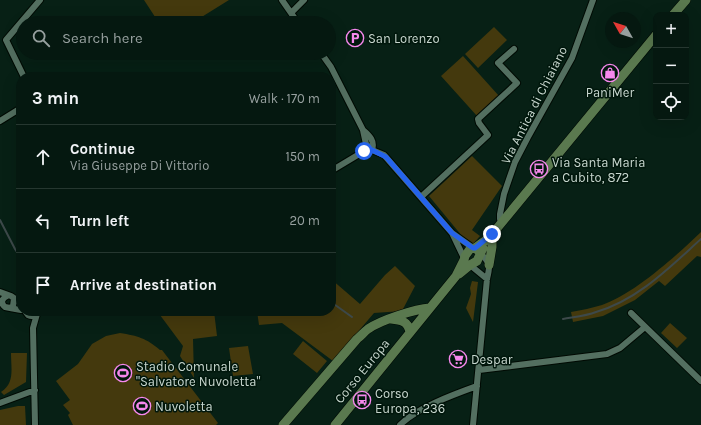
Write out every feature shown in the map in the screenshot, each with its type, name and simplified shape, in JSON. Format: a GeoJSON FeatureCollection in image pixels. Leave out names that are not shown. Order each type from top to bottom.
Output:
{"type":"FeatureCollection","features":[{"type":"Feature","properties":{"kind":"main road"},"geometry":{"type":"LineString","coordinates":[[675,12],[682,1]]}},
{"type":"Feature","properties":{"kind":"main road"},"geometry":{"type":"LineString","coordinates":[[478,251],[467,252],[466,261],[478,261],[478,251],[653,39]]}},
{"type":"Feature","properties":{"kind":"main road"},"geometry":{"type":"LineString","coordinates":[[490,236],[492,247],[490,265]]}},
{"type":"Feature","properties":{"kind":"main road","name":"Corso Europa"},"geometry":{"type":"LineString","coordinates":[[335,425],[456,276],[466,261]]}},
{"type":"Feature","properties":{"kind":"main road"},"geometry":{"type":"LineString","coordinates":[[283,425],[357,339],[369,328],[413,310],[430,308]]}},
{"type":"Feature","properties":{"kind":"main road","name":"Corso Europa"},"geometry":{"type":"LineString","coordinates":[[390,319],[406,322],[410,332]]}},
{"type":"Feature","properties":{"kind":"street"},"geometry":{"type":"LineString","coordinates":[[26,16],[40,0]]}},
{"type":"Feature","properties":{"kind":"street"},"geometry":{"type":"LineString","coordinates":[[282,0],[293,16]]}},
{"type":"Feature","properties":{"kind":"street"},"geometry":{"type":"LineString","coordinates":[[291,13],[304,0]]}},
{"type":"Feature","properties":{"kind":"street","name":"Via Antica di Chiaiano"},"geometry":{"type":"LineString","coordinates":[[502,221],[500,219],[500,214],[504,194],[515,162],[572,58],[593,0]]}},
{"type":"Feature","properties":{"kind":"street"},"geometry":{"type":"LineString","coordinates":[[16,28],[6,40],[22,72]]}},
{"type":"Feature","properties":{"kind":"street"},"geometry":{"type":"LineString","coordinates":[[421,197],[488,135],[479,123],[478,119],[517,83],[498,63],[514,49]]}},
{"type":"Feature","properties":{"kind":"street"},"geometry":{"type":"LineString","coordinates":[[326,60],[334,72]]}},
{"type":"Feature","properties":{"kind":"street"},"geometry":{"type":"LineString","coordinates":[[336,77],[363,130],[373,142],[372,150]]}},
{"type":"Feature","properties":{"kind":"street"},"geometry":{"type":"LineString","coordinates":[[0,121],[16,111]]}},
{"type":"Feature","properties":{"kind":"street"},"geometry":{"type":"LineString","coordinates":[[336,168],[364,151],[372,150],[386,157],[452,233],[466,261],[487,279]]}},
{"type":"Feature","properties":{"kind":"street"},"geometry":{"type":"LineString","coordinates":[[452,233],[478,251],[490,265],[487,279],[473,425]]}},
{"type":"Feature","properties":{"kind":"street"},"geometry":{"type":"LineString","coordinates":[[0,292],[7,296],[12,296],[14,299],[14,304],[9,308],[0,310]]}},
{"type":"Feature","properties":{"kind":"street"},"geometry":{"type":"LineString","coordinates":[[7,296],[1,301],[4,306],[16,310]]}},
{"type":"Feature","properties":{"kind":"street"},"geometry":{"type":"LineString","coordinates":[[631,313],[701,380]]}},
{"type":"Feature","properties":{"kind":"street"},"geometry":{"type":"LineString","coordinates":[[27,316],[33,328]]}},
{"type":"Feature","properties":{"kind":"street"},"geometry":{"type":"LineString","coordinates":[[35,425],[33,328],[37,316]]}},
{"type":"Feature","properties":{"kind":"street"},"geometry":{"type":"LineString","coordinates":[[479,370],[607,354],[620,348],[645,327]]}},
{"type":"Feature","properties":{"kind":"street"},"geometry":{"type":"LineString","coordinates":[[400,425],[412,415],[477,386]]}},
{"type":"Feature","properties":{"kind":"street"},"geometry":{"type":"LineString","coordinates":[[0,403],[35,390]]}},
{"type":"Feature","properties":{"kind":"shaded area"},"geometry":{"type":"Polygon","coordinates":[[[144,0],[229,0],[203,16],[154,16],[144,0]]]}},
{"type":"Feature","properties":{"kind":"shaded area"},"geometry":{"type":"Polygon","coordinates":[[[494,27],[507,40],[478,68],[465,54],[494,27]]]}},
{"type":"Feature","properties":{"kind":"shaded area"},"geometry":{"type":"Polygon","coordinates":[[[463,56],[499,96],[477,116],[441,76],[463,56]]]}},
{"type":"Feature","properties":{"kind":"shaded area"},"geometry":{"type":"Polygon","coordinates":[[[472,156],[502,186],[472,230],[480,236],[473,244],[462,236],[429,196],[472,156]]]}},
{"type":"Feature","properties":{"kind":"shaded area"},"geometry":{"type":"Polygon","coordinates":[[[701,232],[701,257],[697,256],[665,286],[659,281],[635,300],[603,316],[573,322],[571,312],[602,305],[627,292],[667,263],[701,232]]]}},
{"type":"Feature","properties":{"kind":"shaded area"},"geometry":{"type":"Polygon","coordinates":[[[395,266],[415,286],[402,311],[374,313],[333,361],[282,323],[259,325],[258,316],[336,316],[336,283],[360,304],[385,275],[395,266]]]}},
{"type":"Feature","properties":{"kind":"shaded area"},"geometry":{"type":"Polygon","coordinates":[[[472,281],[478,282],[473,322],[466,308],[471,294],[470,288],[472,281]]]}},
{"type":"Feature","properties":{"kind":"shaded area"},"geometry":{"type":"Polygon","coordinates":[[[161,316],[215,316],[217,336],[193,339],[194,378],[180,356],[183,346],[161,316]]]}},
{"type":"Feature","properties":{"kind":"shaded area"},"geometry":{"type":"Polygon","coordinates":[[[670,323],[687,338],[677,348],[661,333],[670,323]]]}},
{"type":"Feature","properties":{"kind":"shaded area","name":"Stadio Comunale \"Salvatore Nuvoletta\""},"geometry":{"type":"Polygon","coordinates":[[[120,333],[142,338],[162,350],[218,423],[216,425],[73,425],[68,415],[70,413],[63,405],[70,400],[56,381],[78,364],[92,344],[106,336],[120,333]]]}},
{"type":"Feature","properties":{"kind":"shaded area"},"geometry":{"type":"Polygon","coordinates":[[[303,341],[327,361],[317,373],[293,354],[303,341]]]}},
{"type":"Feature","properties":{"kind":"shaded area"},"geometry":{"type":"Polygon","coordinates":[[[248,346],[253,374],[233,376],[229,348],[248,346]]]}},
{"type":"Feature","properties":{"kind":"shaded area"},"geometry":{"type":"Polygon","coordinates":[[[11,353],[27,353],[26,382],[4,395],[1,392],[10,380],[12,370],[11,353]]]}},
{"type":"Feature","properties":{"kind":"shaded area"},"geometry":{"type":"Polygon","coordinates":[[[25,406],[26,425],[0,425],[0,410],[25,406]]]}},
{"type":"Feature","properties":{"kind":"waterway"},"geometry":{"type":"LineString","coordinates":[[0,220],[16,250]]}},
{"type":"Feature","properties":{"kind":"waterway"},"geometry":{"type":"LineString","coordinates":[[563,319],[584,315],[611,307],[640,291],[653,282],[701,239]]}},
{"type":"Feature","properties":{"kind":"waterway"},"geometry":{"type":"LineString","coordinates":[[336,306],[352,317]]}},
{"type":"Feature","properties":{"kind":"place","name":"San Lorenzo"},"geometry":{"type":"Point","coordinates":[355,38]}},
{"type":"Feature","properties":{"kind":"place","name":"PaniMer"},"geometry":{"type":"Point","coordinates":[610,73]}},
{"type":"Feature","properties":{"kind":"place","name":"Via Santa Maria a Cubito, 872"},"geometry":{"type":"Point","coordinates":[539,169]}},
{"type":"Feature","properties":{"kind":"place","name":"Despar"},"geometry":{"type":"Point","coordinates":[458,359]}},
{"type":"Feature","properties":{"kind":"place","name":"Stadio Comunale \"Salvatore Nuvoletta\""},"geometry":{"type":"Point","coordinates":[123,373]}},
{"type":"Feature","properties":{"kind":"place","name":"Corso Europa, 236"},"geometry":{"type":"Point","coordinates":[362,400]}},
{"type":"Feature","properties":{"kind":"place","name":"Nuvoletta"},"geometry":{"type":"Point","coordinates":[142,406]}},
{"type":"Feature","properties":{"kind":"route"},"geometry":{"type":"LineString","coordinates":[[364,151],[372,150],[386,157],[452,233],[473,248],[492,234]]}}]}
